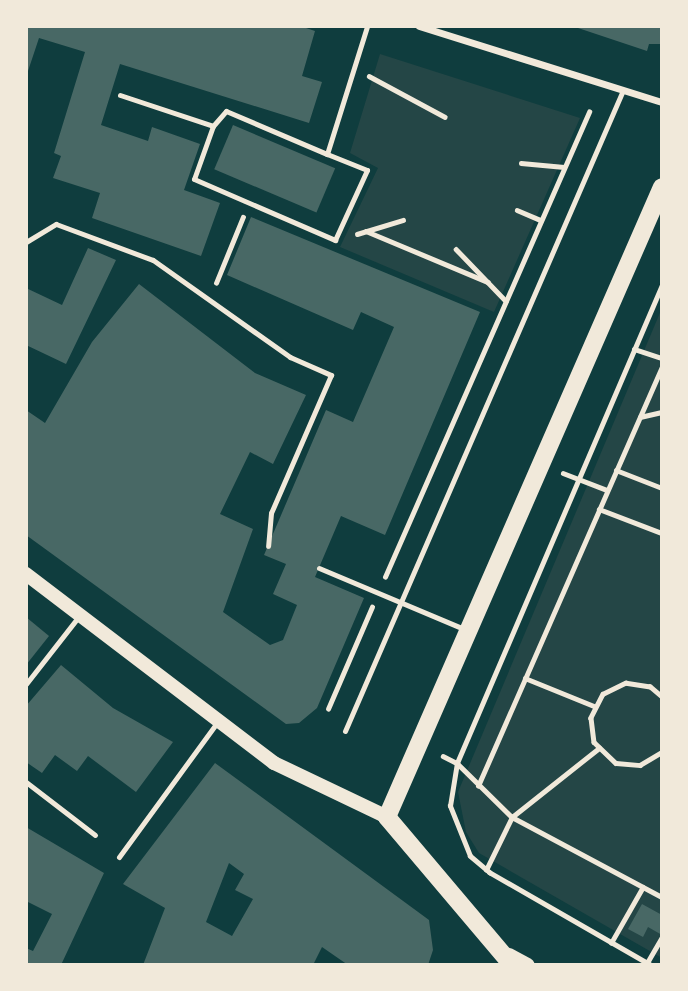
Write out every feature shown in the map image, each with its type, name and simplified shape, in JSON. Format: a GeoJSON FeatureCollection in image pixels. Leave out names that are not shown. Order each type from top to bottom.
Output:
{"type":"FeatureCollection","features":[{"type":"Feature","properties":{"kind":"main road"},"geometry":{"type":"LineString","coordinates":[[387,817],[662,187]]}},
{"type":"Feature","properties":{"kind":"main road"},"geometry":{"type":"LineString","coordinates":[[26,574],[274,763],[387,817],[443,877],[508,962],[528,965]]}},
{"type":"Feature","properties":{"kind":"street"},"geometry":{"type":"LineString","coordinates":[[419,26],[445,30],[662,102]]}},
{"type":"Feature","properties":{"kind":"lane"},"geometry":{"type":"LineString","coordinates":[[327,154],[367,26]]}},
{"type":"Feature","properties":{"kind":"lane"},"geometry":{"type":"LineString","coordinates":[[345,731],[623,90]]}},
{"type":"Feature","properties":{"kind":"lane"},"geometry":{"type":"LineString","coordinates":[[120,95],[213,126]]}},
{"type":"Feature","properties":{"kind":"lane"},"geometry":{"type":"LineString","coordinates":[[226,111],[327,154],[367,170],[335,240],[194,179],[213,126],[226,111]]}},
{"type":"Feature","properties":{"kind":"lane"},"geometry":{"type":"LineString","coordinates":[[26,242],[56,224],[153,260],[290,357],[331,375],[271,513],[268,546]]}},
{"type":"Feature","properties":{"kind":"lane"},"geometry":{"type":"LineString","coordinates":[[319,568],[470,632]]}},
{"type":"Feature","properties":{"kind":"lane"},"geometry":{"type":"LineString","coordinates":[[26,684],[80,615]]}},
{"type":"Feature","properties":{"kind":"lane"},"geometry":{"type":"LineString","coordinates":[[120,857],[218,720]]}},
{"type":"Feature","properties":{"kind":"lane"},"geometry":{"type":"LineString","coordinates":[[26,782],[95,835]]}},
{"type":"Feature","properties":{"kind":"path"},"geometry":{"type":"LineString","coordinates":[[353,71],[391,83],[445,117]]}},
{"type":"Feature","properties":{"kind":"path"},"geometry":{"type":"LineString","coordinates":[[328,709],[589,112]]}},
{"type":"Feature","properties":{"kind":"path"},"geometry":{"type":"LineString","coordinates":[[521,163],[565,167]]}},
{"type":"Feature","properties":{"kind":"path"},"geometry":{"type":"LineString","coordinates":[[210,300],[248,203]]}},
{"type":"Feature","properties":{"kind":"path"},"geometry":{"type":"LineString","coordinates":[[517,210],[541,219]]}},
{"type":"Feature","properties":{"kind":"path"},"geometry":{"type":"LineString","coordinates":[[335,240],[403,220]]}},
{"type":"Feature","properties":{"kind":"path"},"geometry":{"type":"LineString","coordinates":[[366,231],[488,282]]}},
{"type":"Feature","properties":{"kind":"path"},"geometry":{"type":"LineString","coordinates":[[456,249],[506,301]]}},
{"type":"Feature","properties":{"kind":"path"},"geometry":{"type":"LineString","coordinates":[[662,285],[457,763],[450,806],[457,833],[486,870],[649,964],[662,937]]}},
{"type":"Feature","properties":{"kind":"path"},"geometry":{"type":"LineString","coordinates":[[634,349],[662,358]]}},
{"type":"Feature","properties":{"kind":"path"},"geometry":{"type":"LineString","coordinates":[[478,786],[662,366]]}},
{"type":"Feature","properties":{"kind":"path"},"geometry":{"type":"LineString","coordinates":[[640,417],[662,412]]}},
{"type":"Feature","properties":{"kind":"path"},"geometry":{"type":"LineString","coordinates":[[616,470],[662,488]]}},
{"type":"Feature","properties":{"kind":"path"},"geometry":{"type":"LineString","coordinates":[[563,473],[607,490]]}},
{"type":"Feature","properties":{"kind":"path"},"geometry":{"type":"LineString","coordinates":[[599,509],[662,533]]}},
{"type":"Feature","properties":{"kind":"path"},"geometry":{"type":"LineString","coordinates":[[526,678],[594,706]]}},
{"type":"Feature","properties":{"kind":"path"},"geometry":{"type":"LineString","coordinates":[[662,696],[650,687],[625,683],[594,706],[591,733],[599,748],[629,766],[662,751]]}},
{"type":"Feature","properties":{"kind":"path"},"geometry":{"type":"LineString","coordinates":[[486,870],[512,817],[599,748]]}},
{"type":"Feature","properties":{"kind":"path"},"geometry":{"type":"LineString","coordinates":[[443,756],[457,763],[512,817],[662,897]]}},
{"type":"Feature","properties":{"kind":"path"},"geometry":{"type":"LineString","coordinates":[[611,943],[643,887]]}},
{"type":"Feature","properties":{"kind":"shaded area"},"geometry":{"type":"Polygon","coordinates":[[[380,54],[580,118],[494,312],[340,247],[378,168],[350,153],[380,54]]]}},
{"type":"Feature","properties":{"kind":"shaded area"},"geometry":{"type":"Polygon","coordinates":[[[662,308],[662,958],[479,853],[466,832],[458,792],[662,308]]]}},
{"type":"Feature","properties":{"kind":"building"},"geometry":{"type":"Polygon","coordinates":[[[26,26],[300,26],[315,31],[302,76],[322,82],[309,123],[120,64],[101,125],[148,141],[152,127],[200,144],[184,190],[220,203],[201,256],[92,218],[100,193],[53,178],[61,156],[54,153],[85,52],[39,38],[26,77],[26,26]]]}},
{"type":"Feature","properties":{"kind":"building"},"geometry":{"type":"Polygon","coordinates":[[[572,26],[662,26],[662,44],[649,44],[647,51],[572,26]]]}},
{"type":"Feature","properties":{"kind":"building"},"geometry":{"type":"Polygon","coordinates":[[[233,125],[335,168],[316,213],[214,169],[233,125]]]}},
{"type":"Feature","properties":{"kind":"building"},"geometry":{"type":"Polygon","coordinates":[[[251,217],[480,312],[385,535],[341,516],[315,577],[364,598],[317,708],[299,723],[286,724],[26,535],[26,410],[45,423],[92,342],[139,284],[255,373],[306,395],[273,464],[250,452],[220,514],[253,529],[223,612],[270,645],[283,640],[297,605],[273,594],[286,564],[264,555],[326,410],[353,422],[394,327],[361,312],[353,330],[227,275],[251,217]]]}},
{"type":"Feature","properties":{"kind":"building"},"geometry":{"type":"Polygon","coordinates":[[[88,248],[116,260],[66,364],[26,345],[26,288],[62,305],[88,248]]]}},
{"type":"Feature","properties":{"kind":"building"},"geometry":{"type":"Polygon","coordinates":[[[26,617],[49,636],[26,665],[26,617]]]}},
{"type":"Feature","properties":{"kind":"building"},"geometry":{"type":"Polygon","coordinates":[[[61,665],[113,708],[173,742],[136,792],[88,756],[77,771],[55,755],[42,773],[26,762],[26,706],[61,665]]]}},
{"type":"Feature","properties":{"kind":"building"},"geometry":{"type":"Polygon","coordinates":[[[215,763],[429,920],[433,950],[428,965],[348,965],[322,947],[313,965],[143,965],[165,908],[123,884],[215,763]],[[229,863],[206,922],[232,936],[253,899],[235,890],[244,874],[229,863]]]}},
{"type":"Feature","properties":{"kind":"building"},"geometry":{"type":"Polygon","coordinates":[[[26,827],[104,873],[61,965],[26,965],[26,948],[33,951],[52,914],[26,901],[26,827]]]}},
{"type":"Feature","properties":{"kind":"building"},"geometry":{"type":"Polygon","coordinates":[[[642,904],[662,915],[662,935],[648,927],[643,937],[628,929],[642,904]]]}}]}
